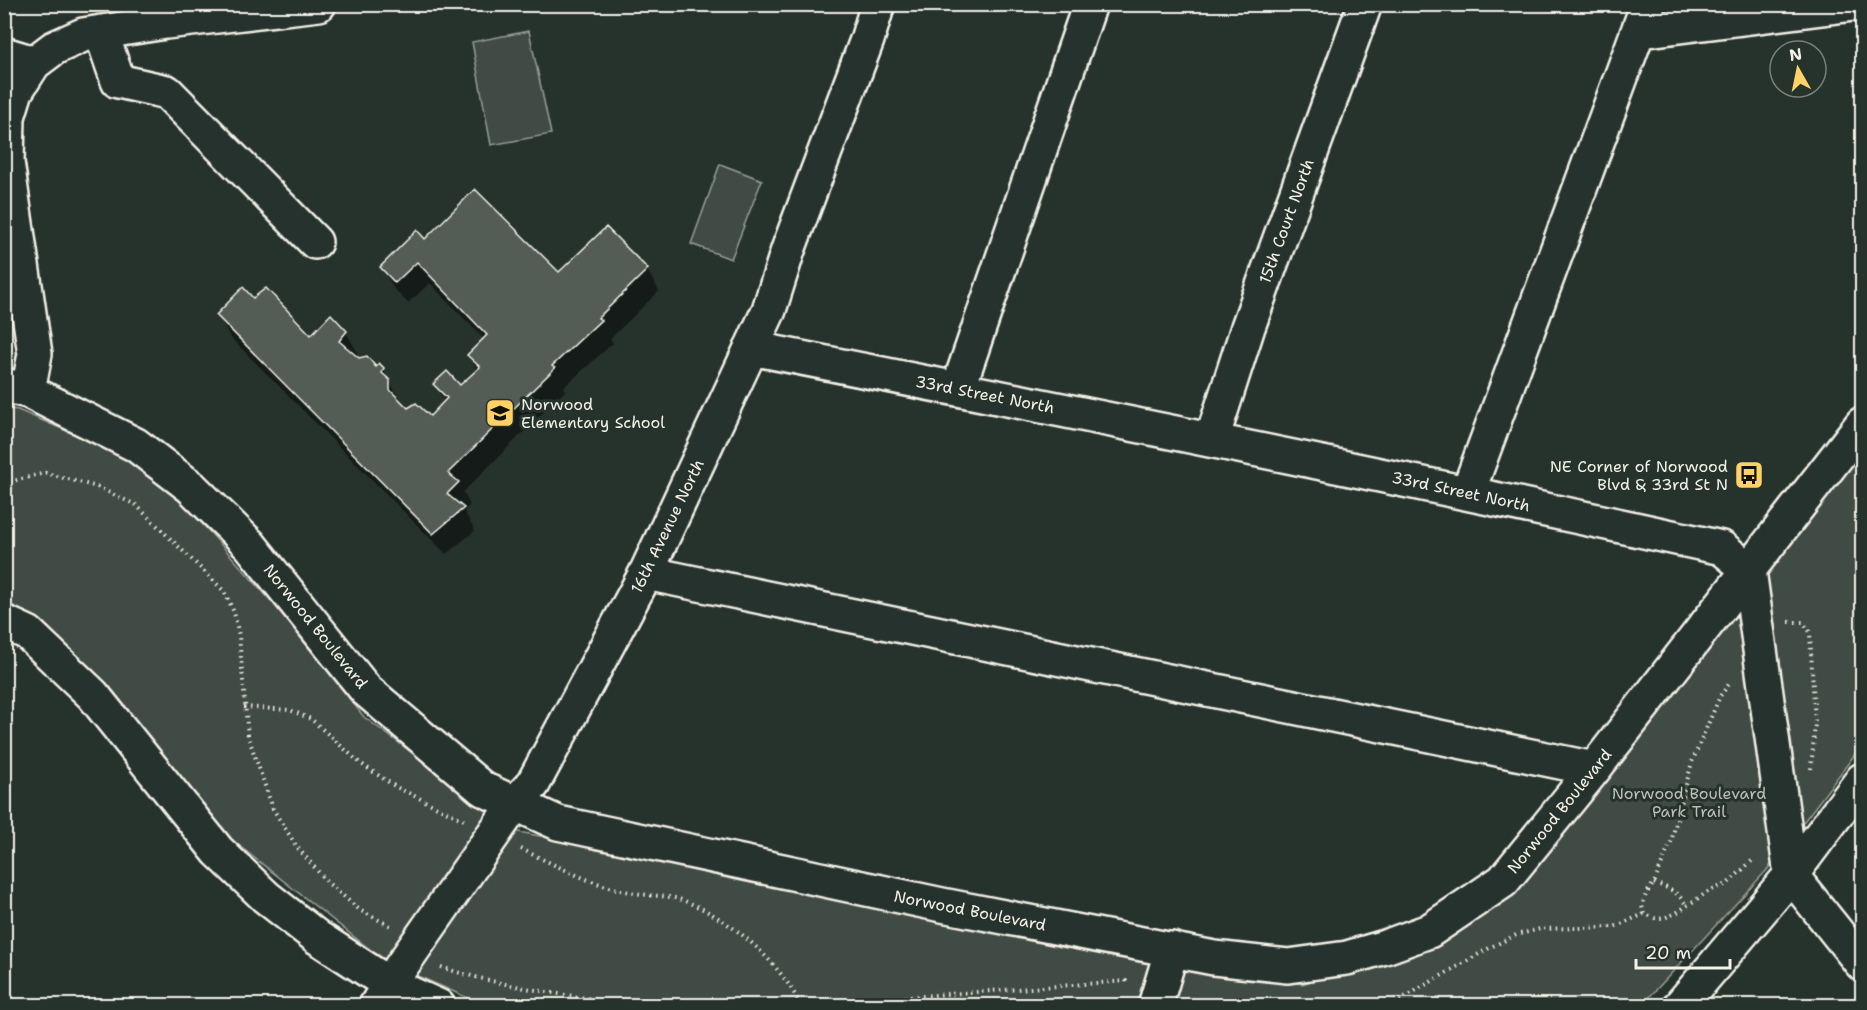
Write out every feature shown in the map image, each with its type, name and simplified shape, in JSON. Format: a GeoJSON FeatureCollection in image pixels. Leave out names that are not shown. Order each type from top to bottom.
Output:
{"type":"FeatureCollection","features":[{"type":"Feature","properties":{"kind":"street"},"geometry":{"type":"LineString","coordinates":[[16,388],[35,354],[7,162],[8,117],[16,91],[20,59],[92,33],[164,13],[319,4]]}},
{"type":"Feature","properties":{"kind":"street","name":"16th Avenue North"},"geometry":{"type":"LineString","coordinates":[[383,994],[516,802],[533,784],[646,573],[769,310],[792,240],[867,40],[878,4]]}},
{"type":"Feature","properties":{"kind":"street"},"geometry":{"type":"LineString","coordinates":[[958,389],[1090,4]]}},
{"type":"Feature","properties":{"kind":"street","name":"15th Court North"},"geometry":{"type":"LineString","coordinates":[[1212,439],[1248,327],[1365,4]]}},
{"type":"Feature","properties":{"kind":"street"},"geometry":{"type":"LineString","coordinates":[[1468,492],[1644,17],[1854,4]]}},
{"type":"Feature","properties":{"kind":"street"},"geometry":{"type":"LineString","coordinates":[[92,33],[118,81],[166,92],[315,242]]}},
{"type":"Feature","properties":{"kind":"street","name":"33rd Street North"},"geometry":{"type":"LineString","coordinates":[[752,348],[1212,439],[1722,548],[1749,570]]}},
{"type":"Feature","properties":{"kind":"street","name":"Norwood Boulevard"},"geometry":{"type":"LineString","coordinates":[[16,388],[136,445],[191,487],[250,545],[366,690],[483,789],[516,802],[558,824],[942,906],[1214,958],[1288,966],[1347,958],[1429,931],[1503,881],[1594,769],[1863,424]]}},
{"type":"Feature","properties":{"kind":"street"},"geometry":{"type":"LineString","coordinates":[[1749,570],[1791,875],[1863,964]]}},
{"type":"Feature","properties":{"kind":"street"},"geometry":{"type":"LineString","coordinates":[[646,573],[1594,769]]}},
{"type":"Feature","properties":{"kind":"street"},"geometry":{"type":"LineString","coordinates":[[4,622],[28,633],[93,694],[218,851],[266,897],[383,994],[438,1005]]}},
{"type":"Feature","properties":{"kind":"street"},"geometry":{"type":"LineString","coordinates":[[1680,1005],[1791,875],[1863,780]]}},
{"type":"Feature","properties":{"kind":"street"},"geometry":{"type":"LineString","coordinates":[[1155,1005],[1172,949]]}},
{"type":"Feature","properties":{"kind":"path"},"geometry":{"type":"LineString","coordinates":[[4,483],[46,473],[97,487],[136,505],[224,591],[234,612],[239,636],[248,736],[273,809],[297,847],[336,890],[361,911],[390,926],[426,963],[460,973],[566,995],[640,1005]]}},
{"type":"Feature","properties":{"kind":"path"},"geometry":{"type":"LineString","coordinates":[[1644,914],[1642,906],[1671,842],[1692,762],[1720,696],[1748,659],[1788,622],[1803,622],[1810,632],[1815,725],[1809,775]]}},
{"type":"Feature","properties":{"kind":"path"},"geometry":{"type":"LineString","coordinates":[[244,707],[290,710],[311,719],[360,763],[396,787],[567,871],[634,893],[677,898],[721,918],[763,954],[790,984],[801,1005]]}},
{"type":"Feature","properties":{"kind":"path"},"geometry":{"type":"LineString","coordinates":[[1389,1005],[1516,935],[1540,929],[1614,927],[1644,914],[1664,918],[1709,891],[1727,884],[1761,853],[1784,823]]}},
{"type":"Feature","properties":{"kind":"path"},"geometry":{"type":"LineString","coordinates":[[1654,883],[1671,888],[1686,905]]}},
{"type":"Feature","properties":{"kind":"path"},"geometry":{"type":"LineString","coordinates":[[390,926],[396,918]]}},
{"type":"Feature","properties":{"kind":"path"},"geometry":{"type":"LineString","coordinates":[[851,1005],[881,999],[1126,981],[1118,1005]]}},
{"type":"Feature","properties":{"kind":"green space"},"geometry":{"type":"Polygon","coordinates":[[[529,31],[551,134],[491,145],[472,42],[529,31]]]}},
{"type":"Feature","properties":{"kind":"green space"},"geometry":{"type":"Polygon","coordinates":[[[720,164],[762,180],[731,259],[691,244],[720,164]]]}},
{"type":"Feature","properties":{"kind":"green space","name":"Norwood Boulevard Park Trail"},"geometry":{"type":"Polygon","coordinates":[[[4,408],[18,410],[127,457],[190,510],[272,602],[364,717],[519,832],[1302,984],[1436,941],[1862,439],[1862,745],[1767,870],[1642,1005],[484,1005],[386,962],[218,829],[89,667],[12,607],[5,605],[4,408]]]}},
{"type":"Feature","properties":{"kind":"building"},"geometry":{"type":"Polygon","coordinates":[[[475,189],[559,272],[606,227],[648,269],[598,318],[601,320],[552,366],[555,368],[448,473],[459,482],[447,494],[464,508],[433,534],[216,315],[243,287],[253,298],[266,288],[311,335],[331,314],[347,331],[339,341],[359,358],[367,356],[376,367],[379,363],[384,368],[382,373],[390,380],[390,390],[408,408],[416,403],[430,416],[447,398],[433,384],[447,371],[460,385],[480,367],[467,355],[487,335],[417,262],[395,283],[380,267],[417,230],[425,239],[475,189]]]}},
{"type":"Feature","properties":{"kind":"place","name":"Norwood Elementary School"},"geometry":{"type":"Point","coordinates":[500,413]}},
{"type":"Feature","properties":{"kind":"place","name":"NE Corner of Norwood Blvd & 33rd St N"},"geometry":{"type":"Point","coordinates":[1749,475]}}]}
